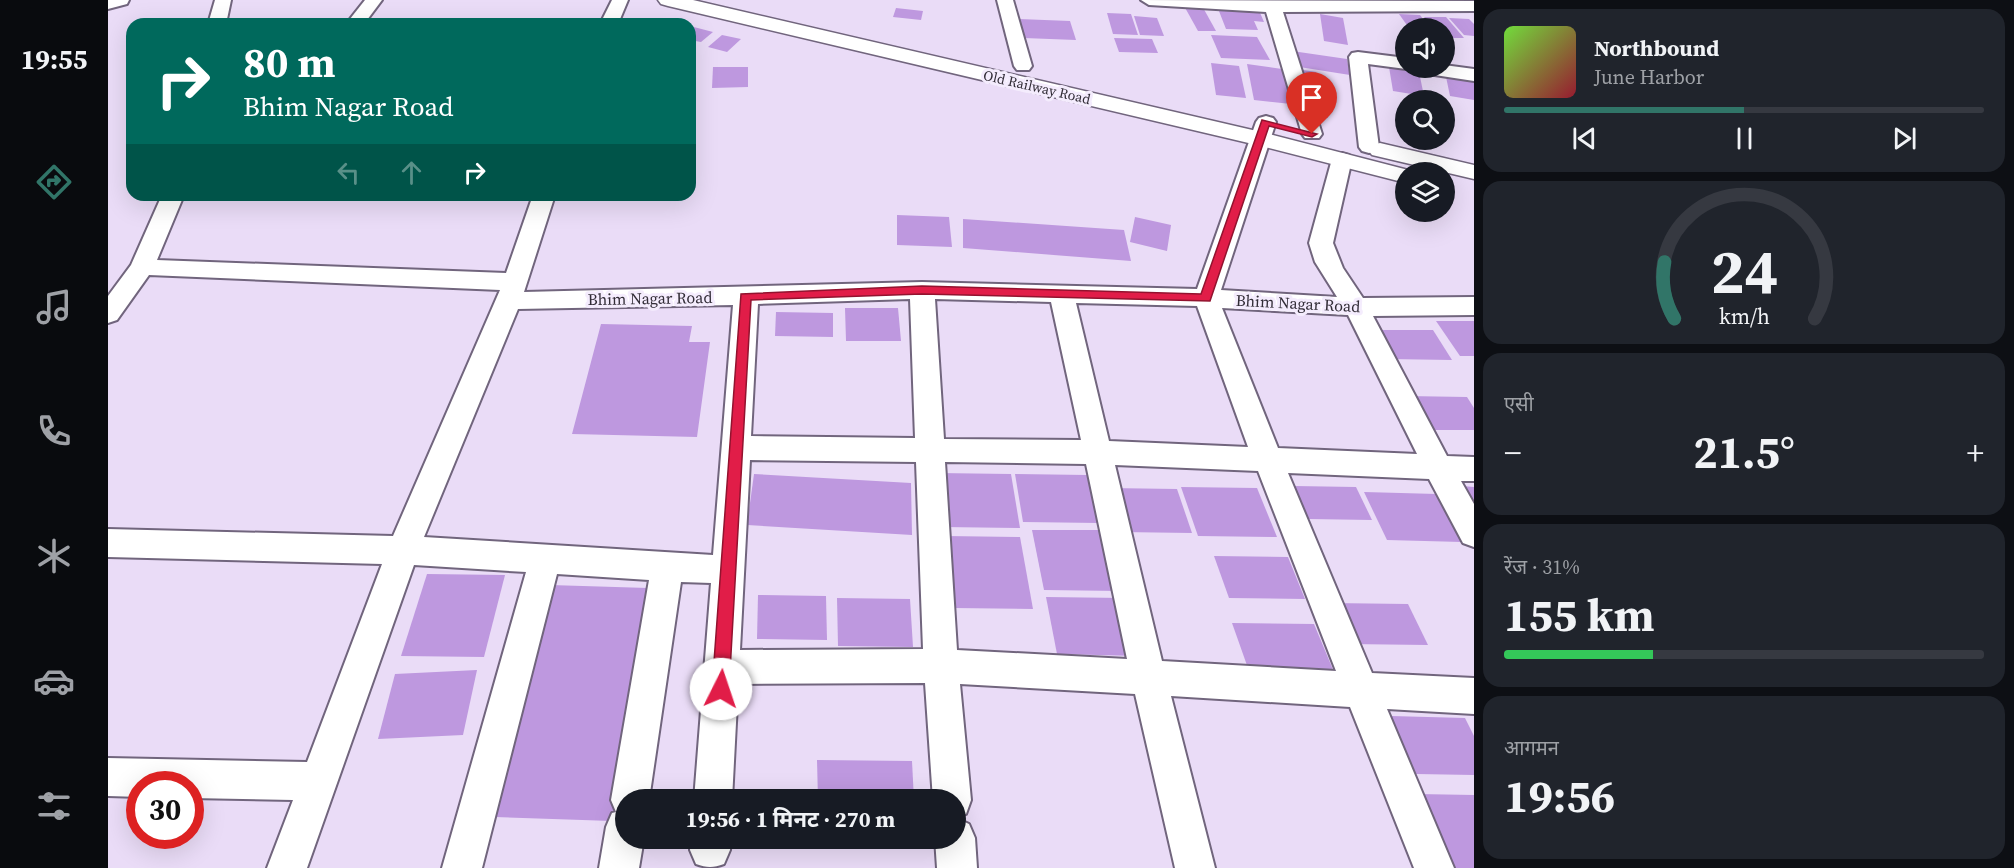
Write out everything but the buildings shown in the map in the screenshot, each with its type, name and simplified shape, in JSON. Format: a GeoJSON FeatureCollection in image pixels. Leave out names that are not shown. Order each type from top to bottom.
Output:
{"type":"FeatureCollection","features":[{"type":"Feature","properties":{"kind":"main road","name":"Old Railway Road"},"geometry":{"type":"LineString","coordinates":[[668,0],[1263,131],[1312,134],[1474,172]]}},
{"type":"Feature","properties":{"kind":"main road","name":"Old Railway Road"},"geometry":{"type":"LineString","coordinates":[[754,0],[1023,66],[1263,131],[1342,159],[1395,173]]}},
{"type":"Feature","properties":{"kind":"main road"},"geometry":{"type":"LineString","coordinates":[[1455,189],[1474,195]]}},
{"type":"Feature","properties":{"kind":"street"},"geometry":{"type":"LineString","coordinates":[[108,4],[121,0]]}},
{"type":"Feature","properties":{"kind":"street"},"geometry":{"type":"LineString","coordinates":[[218,18],[223,0]]}},
{"type":"Feature","properties":{"kind":"street"},"geometry":{"type":"LineString","coordinates":[[360,18],[374,0]]}},
{"type":"Feature","properties":{"kind":"street"},"geometry":{"type":"LineString","coordinates":[[612,18],[620,0]]}},
{"type":"Feature","properties":{"kind":"street"},"geometry":{"type":"LineString","coordinates":[[1005,0],[1023,66]]}},
{"type":"Feature","properties":{"kind":"street"},"geometry":{"type":"LineString","coordinates":[[1149,0],[1273,7],[1440,3],[1474,6]]}},
{"type":"Feature","properties":{"kind":"street"},"geometry":{"type":"LineString","coordinates":[[1273,7],[1312,134]]}},
{"type":"Feature","properties":{"kind":"street"},"geometry":{"type":"LineString","coordinates":[[1369,147],[1358,57],[1395,62]]}},
{"type":"Feature","properties":{"kind":"street"},"geometry":{"type":"LineString","coordinates":[[1455,72],[1474,75]]}},
{"type":"Feature","properties":{"kind":"street"},"geometry":{"type":"LineString","coordinates":[[1263,131],[1206,298],[1267,458],[1434,868]]}},
{"type":"Feature","properties":{"kind":"street"},"geometry":{"type":"LineString","coordinates":[[1342,159],[1321,243],[1323,255],[1335,279],[1356,307],[1437,468],[1474,533]]}},
{"type":"Feature","properties":{"kind":"street"},"geometry":{"type":"LineString","coordinates":[[108,314],[142,267],[170,201]]}},
{"type":"Feature","properties":{"kind":"street"},"geometry":{"type":"LineString","coordinates":[[286,868],[404,550],[513,292],[542,201]]}},
{"type":"Feature","properties":{"kind":"street","name":"Bhim Nagar Road"},"geometry":{"type":"LineString","coordinates":[[142,267],[513,292],[746,296],[922,290],[1206,298],[1356,307],[1474,306]]}},
{"type":"Feature","properties":{"kind":"street"},"geometry":{"type":"LineString","coordinates":[[922,290],[941,666],[951,789]]}},
{"type":"Feature","properties":{"kind":"street"},"geometry":{"type":"LineString","coordinates":[[1062,294],[1148,676],[1195,868]]}},
{"type":"Feature","properties":{"kind":"street"},"geometry":{"type":"LineString","coordinates":[[714,789],[746,296]]}},
{"type":"Feature","properties":{"kind":"street"},"geometry":{"type":"LineString","coordinates":[[736,448],[1098,452],[1474,469]]}},
{"type":"Feature","properties":{"kind":"street"},"geometry":{"type":"LineString","coordinates":[[108,543],[404,550],[728,570]]}},
{"type":"Feature","properties":{"kind":"street"},"geometry":{"type":"LineString","coordinates":[[462,868],[545,560]]}},
{"type":"Feature","properties":{"kind":"street"},"geometry":{"type":"LineString","coordinates":[[632,789],[667,567]]}},
{"type":"Feature","properties":{"kind":"street"},"geometry":{"type":"LineString","coordinates":[[722,667],[941,666],[1474,696]]}},
{"type":"Feature","properties":{"kind":"street"},"geometry":{"type":"LineString","coordinates":[[108,777],[317,781]]}},
{"type":"Feature","properties":{"kind":"street"},"geometry":{"type":"LineString","coordinates":[[619,868],[622,849]]}},
{"type":"Feature","properties":{"kind":"street"},"geometry":{"type":"LineString","coordinates":[[956,849],[957,868]]}},
{"type":"Feature","properties":{"kind":"route"},"geometry":{"type":"LineString","coordinates":[[721,689],[746,296],[922,290],[1206,298],[1266,122],[1312,134]]}}]}
